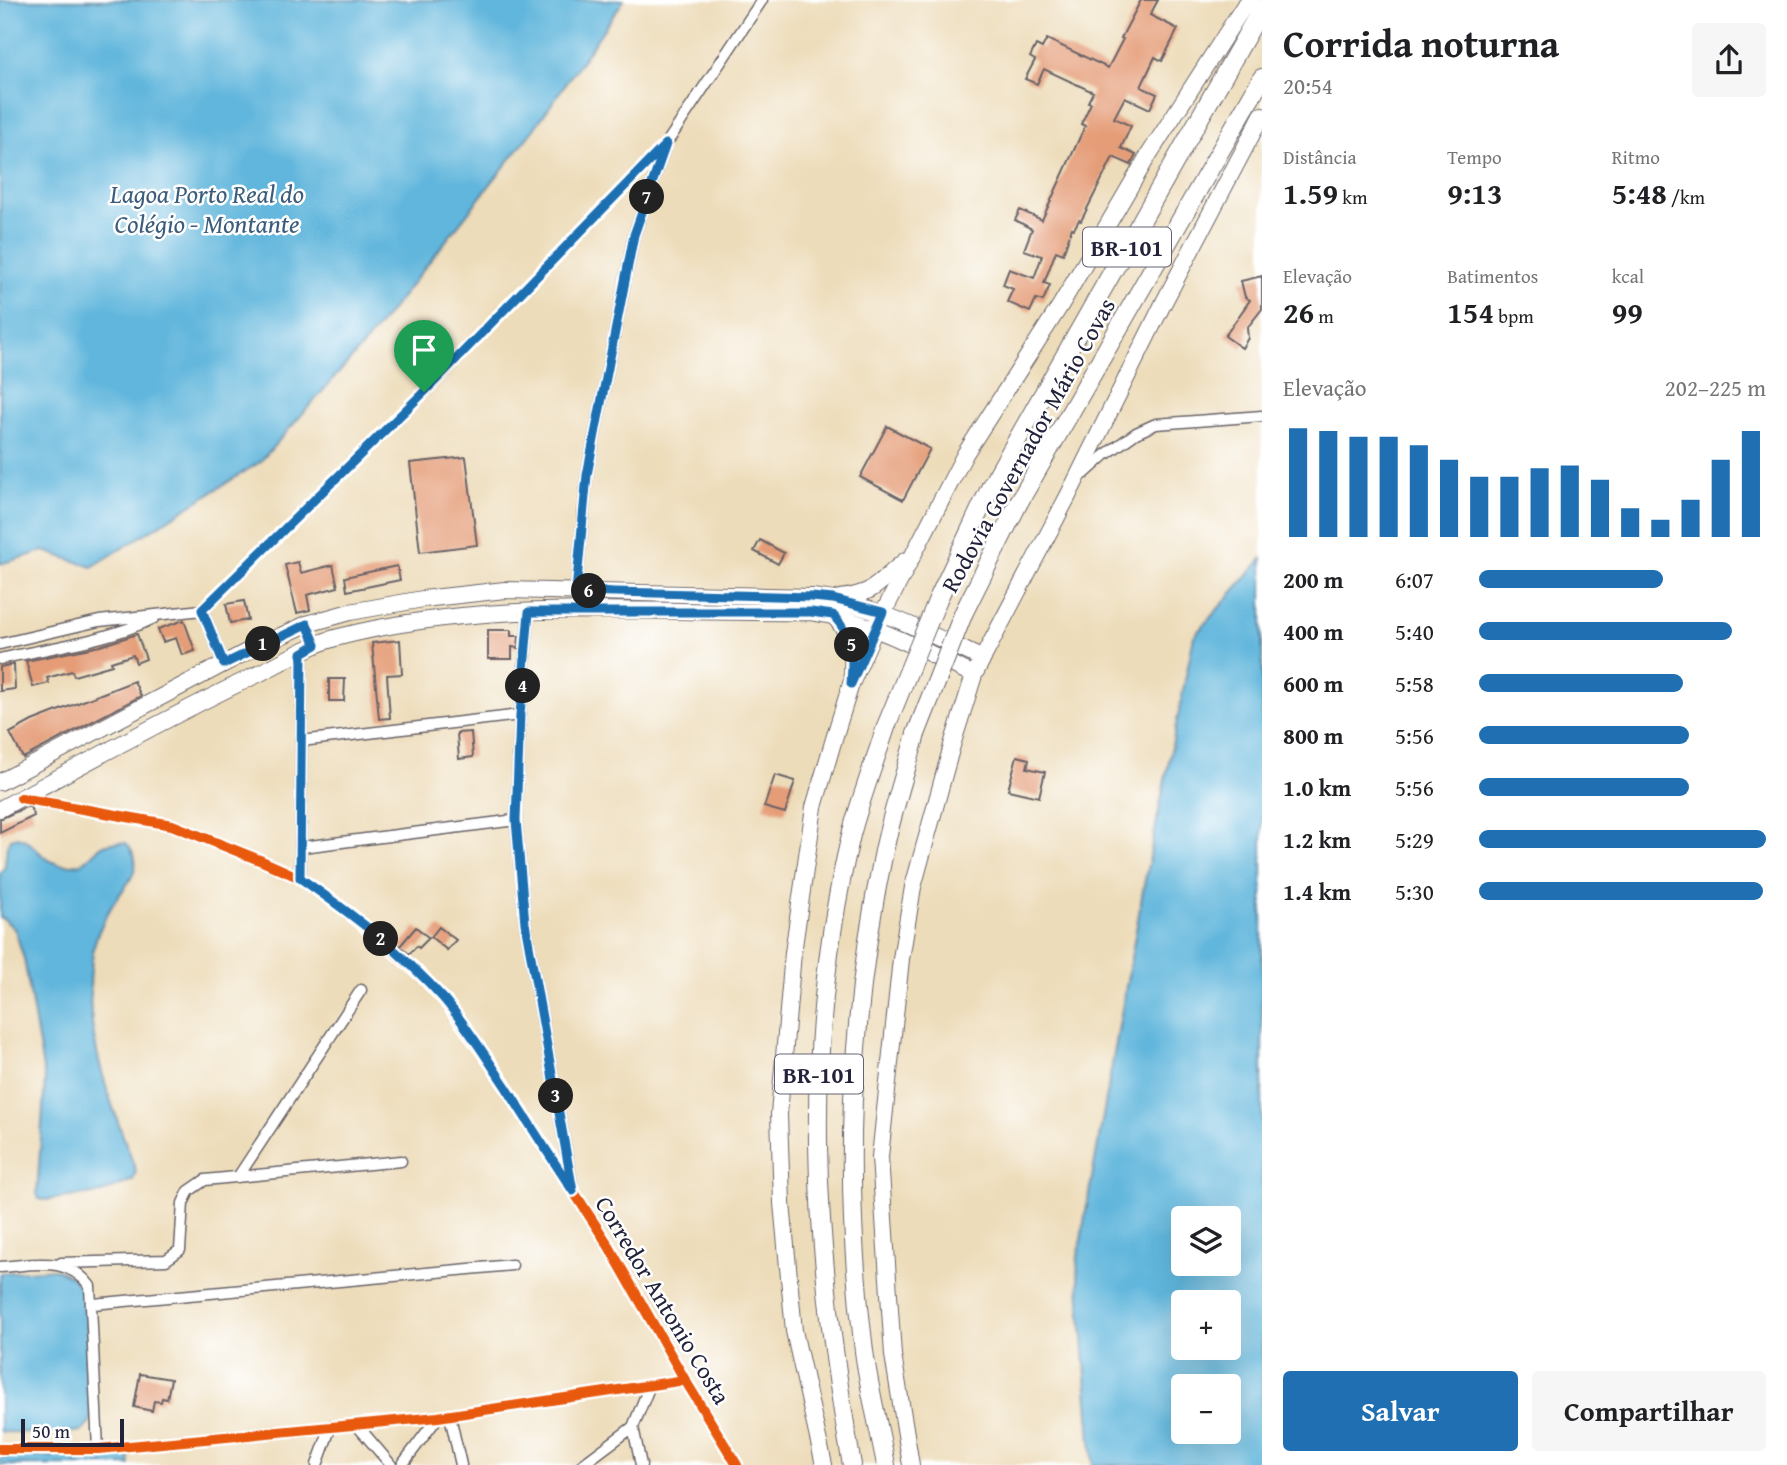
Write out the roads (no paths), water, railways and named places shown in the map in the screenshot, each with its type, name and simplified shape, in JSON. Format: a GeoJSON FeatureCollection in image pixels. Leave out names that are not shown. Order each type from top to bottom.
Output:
{"type":"FeatureCollection","features":[{"type":"Feature","properties":{"kind":"highway","name":"Rodovia Governador Mário Covas"},"geometry":{"type":"LineString","coordinates":[[852,1465],[827,1307],[818,1189],[821,1011],[828,954],[852,833],[887,724],[937,598],[991,486],[1262,8]]}},
{"type":"Feature","properties":{"kind":"highway","name":"Rodovia Governador Mário Covas"},"geometry":{"type":"LineString","coordinates":[[886,1465],[864,1354],[859,1305],[852,1189],[853,1077],[877,883],[916,734],[964,612],[1019,502],[1262,78]]}},
{"type":"Feature","properties":{"kind":"main road","name":"Rodovia Governador Mário Covas"},"geometry":{"type":"LineString","coordinates":[[824,1465],[794,1331],[783,1216],[779,1114],[793,953],[814,807],[851,684],[883,612],[965,454],[1059,306],[1148,156],[1244,6],[1251,0]]}},
{"type":"Feature","properties":{"kind":"main road"},"geometry":{"type":"LineString","coordinates":[[911,1465],[893,1355],[880,1157],[901,959],[913,887],[974,675],[1262,115]]}},
{"type":"Feature","properties":{"kind":"main road"},"geometry":{"type":"LineString","coordinates":[[0,809],[222,692],[334,638],[421,621],[482,613],[811,612],[833,607],[876,589],[913,554]]}},
{"type":"Feature","properties":{"kind":"main road"},"geometry":{"type":"LineString","coordinates":[[0,782],[224,664],[307,624],[350,612],[423,598],[505,590],[576,591],[883,612],[983,659]]}},
{"type":"Feature","properties":{"kind":"main road"},"geometry":{"type":"LineString","coordinates":[[833,607],[974,675]]}},
{"type":"Feature","properties":{"kind":"main road"},"geometry":{"type":"LineString","coordinates":[[833,607],[853,647],[851,684]]}},
{"type":"Feature","properties":{"kind":"main road"},"geometry":{"type":"LineString","coordinates":[[307,624],[309,649]]}},
{"type":"Feature","properties":{"kind":"street"},"geometry":{"type":"LineString","coordinates":[[0,644],[99,621],[202,610],[424,392],[666,144],[762,0]]}},
{"type":"Feature","properties":{"kind":"street"},"geometry":{"type":"LineString","coordinates":[[576,591],[587,475],[634,235],[666,144]]}},
{"type":"Feature","properties":{"kind":"street"},"geometry":{"type":"LineString","coordinates":[[1068,496],[1085,471],[1136,433],[1156,424],[1262,416]]}},
{"type":"Feature","properties":{"kind":"street"},"geometry":{"type":"LineString","coordinates":[[202,610],[224,664]]}},
{"type":"Feature","properties":{"kind":"street"},"geometry":{"type":"LineString","coordinates":[[529,612],[520,715],[516,820],[525,923],[573,1191]]}},
{"type":"Feature","properties":{"kind":"street"},"geometry":{"type":"LineString","coordinates":[[0,659],[139,625],[163,613]]}},
{"type":"Feature","properties":{"kind":"street"},"geometry":{"type":"LineString","coordinates":[[300,878],[301,741],[309,649]]}},
{"type":"Feature","properties":{"kind":"street"},"geometry":{"type":"LineString","coordinates":[[301,741],[520,715]]}},
{"type":"Feature","properties":{"kind":"street","name":"Corredor Antonio Costa"},"geometry":{"type":"LineString","coordinates":[[21,798],[172,825],[262,861],[300,878],[348,912],[422,976],[446,1002],[491,1064],[607,1243],[737,1465]]}},
{"type":"Feature","properties":{"kind":"street"},"geometry":{"type":"LineString","coordinates":[[302,847],[516,820]]}},
{"type":"Feature","properties":{"kind":"street"},"geometry":{"type":"LineString","coordinates":[[238,1177],[361,990]]}},
{"type":"Feature","properties":{"kind":"street"},"geometry":{"type":"LineString","coordinates":[[0,1267],[166,1260],[180,1250],[183,1203],[189,1191],[205,1180],[401,1161]]}},
{"type":"Feature","properties":{"kind":"street"},"geometry":{"type":"LineString","coordinates":[[61,1263],[83,1276],[90,1286],[93,1304],[98,1450]]}},
{"type":"Feature","properties":{"kind":"street"},"geometry":{"type":"LineString","coordinates":[[93,1304],[512,1265]]}},
{"type":"Feature","properties":{"kind":"street"},"geometry":{"type":"LineString","coordinates":[[0,1449],[98,1450],[444,1417],[685,1380]]}},
{"type":"Feature","properties":{"kind":"street"},"geometry":{"type":"LineString","coordinates":[[582,1465],[633,1427],[650,1385]]}},
{"type":"Feature","properties":{"kind":"street"},"geometry":{"type":"LineString","coordinates":[[402,1465],[444,1417]]}},
{"type":"Feature","properties":{"kind":"street"},"geometry":{"type":"LineString","coordinates":[[444,1417],[461,1465]]}},
{"type":"Feature","properties":{"kind":"street"},"geometry":{"type":"LineString","coordinates":[[356,1424],[391,1465]]}},
{"type":"Feature","properties":{"kind":"street"},"geometry":{"type":"LineString","coordinates":[[317,1465],[331,1426]]}},
{"type":"Feature","properties":{"kind":"street"},"geometry":{"type":"LineString","coordinates":[[633,1427],[641,1465]]}},
{"type":"Feature","properties":{"kind":"water","name":"Lagoa Porto Real do Colégio - Montante"},"geometry":{"type":"Polygon","coordinates":[[[0,0],[624,0],[534,129],[366,342],[260,462],[92,567],[44,551],[0,564],[0,0]]]}},
{"type":"Feature","properties":{"kind":"water"},"geometry":{"type":"Polygon","coordinates":[[[1262,559],[1262,1465],[1093,1465],[1077,1262],[1144,885],[1194,636],[1262,559]]]}},
{"type":"Feature","properties":{"kind":"water"},"geometry":{"type":"Polygon","coordinates":[[[11,839],[24,839],[45,857],[59,864],[77,864],[105,844],[114,843],[126,843],[135,857],[132,877],[104,919],[97,936],[90,977],[90,1006],[99,1062],[136,1171],[133,1180],[102,1193],[44,1200],[39,1199],[37,1193],[45,1080],[24,959],[15,930],[0,918],[0,874],[5,866],[7,845],[11,839]]]}},
{"type":"Feature","properties":{"kind":"water"},"geometry":{"type":"Polygon","coordinates":[[[55,1269],[72,1277],[85,1294],[93,1404],[90,1423],[82,1431],[0,1432],[0,1273],[55,1269]]]}},
{"type":"Feature","properties":{"kind":"water"},"geometry":{"type":"Polygon","coordinates":[[[129,1456],[130,1465],[0,1465],[0,1457],[129,1456]]]}}]}
